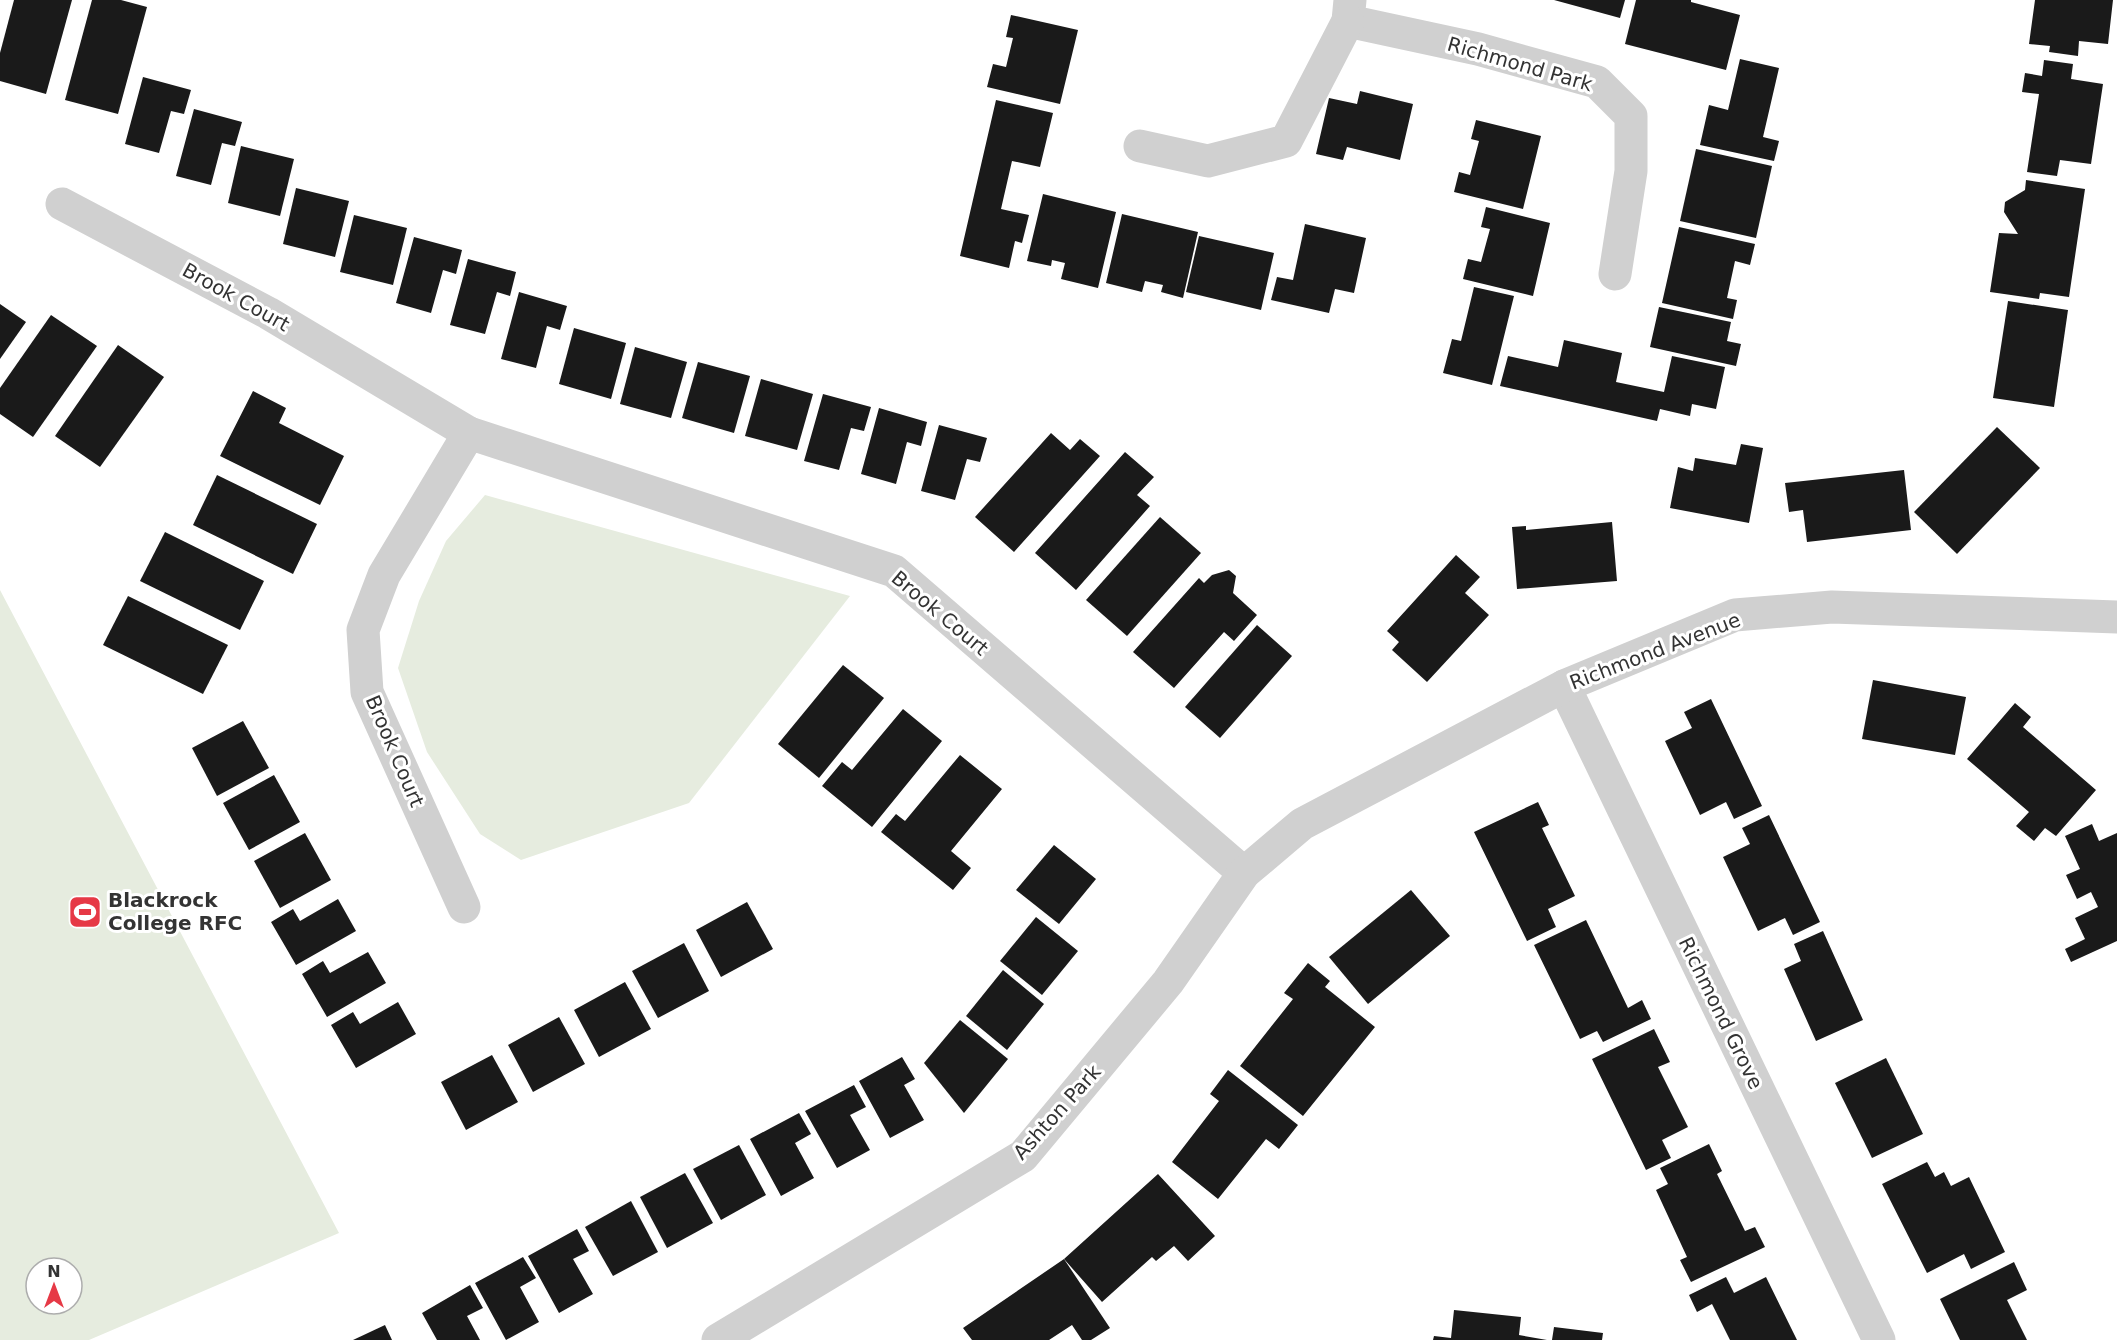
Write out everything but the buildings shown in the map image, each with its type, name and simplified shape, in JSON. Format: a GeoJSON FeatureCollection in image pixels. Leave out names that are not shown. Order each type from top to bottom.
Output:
{"type":"FeatureCollection","features":[{"type":"Feature","properties":{"kind":"street","name":"Richmond Park"},"geometry":{"type":"LineString","coordinates":[[1140,146],[1208,160],[1287,141],[1349,11],[1597,82],[1631,116],[1631,171],[1616,274]]}},
{"type":"Feature","properties":{"kind":"street","name":"Brook Court"},"geometry":{"type":"LineString","coordinates":[[62,204],[268,313],[469,433],[894,571],[1244,873]]}},
{"type":"Feature","properties":{"kind":"street","name":"Brook Court"},"geometry":{"type":"LineString","coordinates":[[464,907],[367,692],[363,630],[384,574],[469,433]]}},
{"type":"Feature","properties":{"kind":"street","name":"Richmond Avenue"},"geometry":{"type":"LineString","coordinates":[[1244,873],[1302,824],[1564,686],[1735,615],[1832,607],[2117,617]]}},
{"type":"Feature","properties":{"kind":"street","name":"Richmond Grove"},"geometry":{"type":"LineString","coordinates":[[1564,686],[1879,1340]]}},
{"type":"Feature","properties":{"kind":"street","name":"Ashton Park"},"geometry":{"type":"LineString","coordinates":[[718,1340],[1023,1156],[1168,982],[1244,873]]}},
{"type":"Feature","properties":{"kind":"shaded area"},"geometry":{"type":"Polygon","coordinates":[[[485,495],[850,596],[689,803],[521,860],[480,834],[427,752],[398,668],[419,601],[446,541],[485,495]]]}},
{"type":"Feature","properties":{"kind":"shaded area","name":"Blackrock College RFC"},"geometry":{"type":"Polygon","coordinates":[[[0,590],[339,1233],[89,1340],[0,1340],[0,590]]]}},
{"type":"Feature","properties":{"kind":"place","name":"Blackrock College RFC"},"geometry":{"type":"Point","coordinates":[85,912]}}]}
